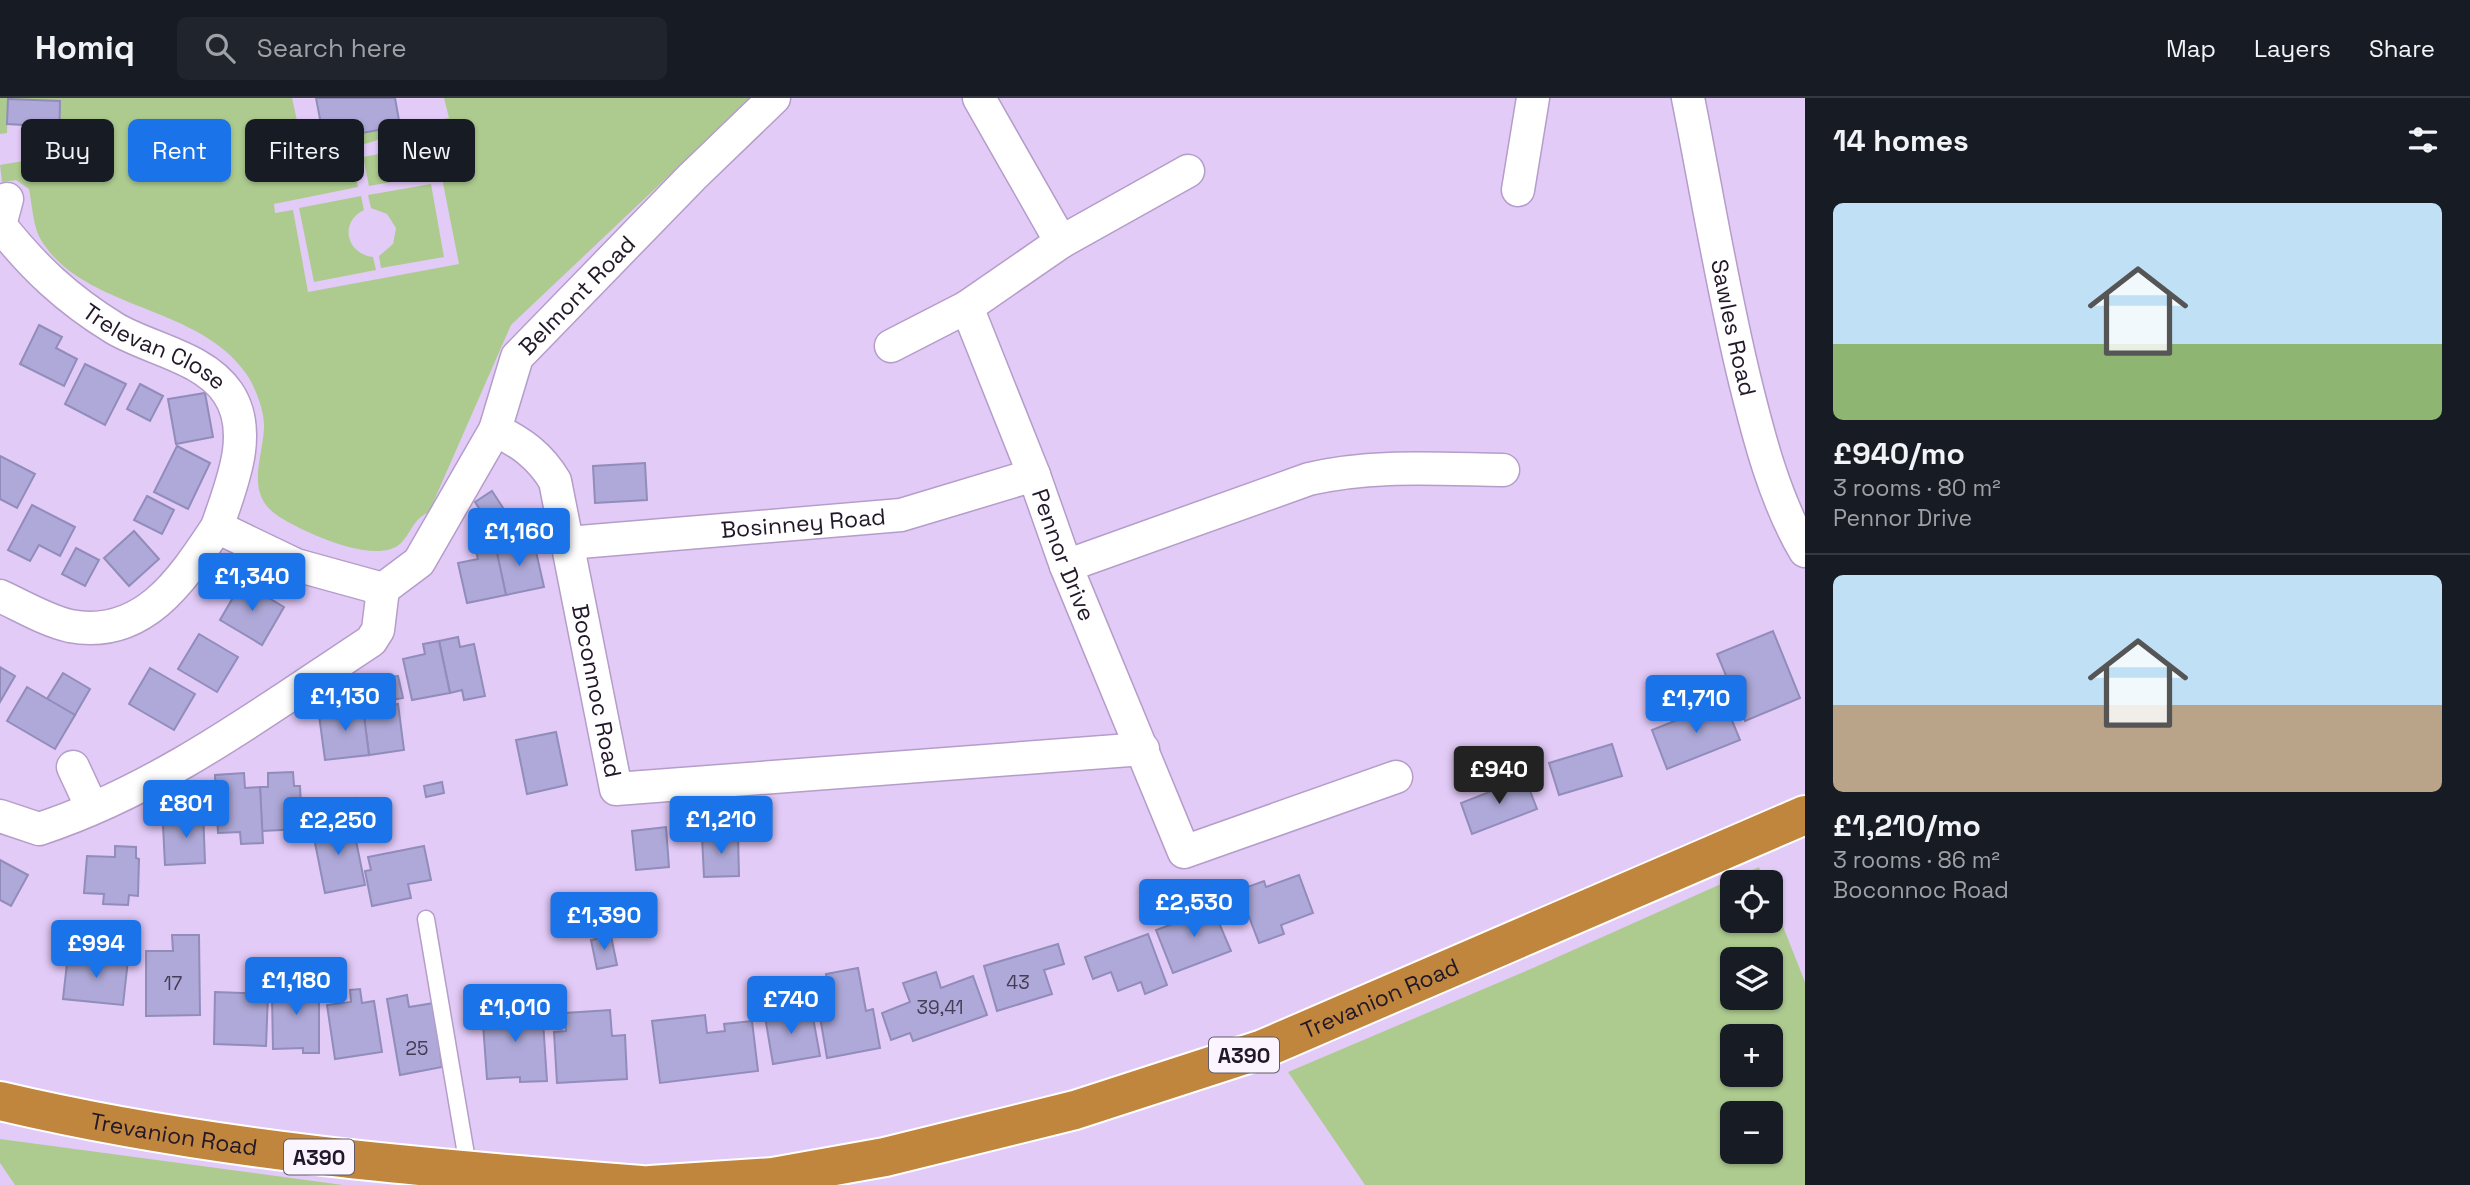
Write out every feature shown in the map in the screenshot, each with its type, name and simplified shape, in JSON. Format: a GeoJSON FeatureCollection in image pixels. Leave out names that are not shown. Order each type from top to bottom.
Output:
{"type":"FeatureCollection","features":[{"type":"Feature","properties":{"kind":"highway","name":"Trevanion Road"},"geometry":{"type":"LineString","coordinates":[[650,1185],[785,1175],[885,1157],[1075,1110],[1263,1049],[1805,815]]}},
{"type":"Feature","properties":{"kind":"highway","name":"Trevanion Road"},"geometry":{"type":"LineString","coordinates":[[0,1101],[97,1124],[253,1149],[469,1172],[641,1185]]}},
{"type":"Feature","properties":{"kind":"street","name":"Belmont Road"},"geometry":{"type":"LineString","coordinates":[[383,589],[419,562],[495,430],[517,357],[692,177],[774,98]]}},
{"type":"Feature","properties":{"kind":"street"},"geometry":{"type":"LineString","coordinates":[[979,98],[1061,242]]}},
{"type":"Feature","properties":{"kind":"street"},"geometry":{"type":"LineString","coordinates":[[1518,190],[1533,98]]}},
{"type":"Feature","properties":{"kind":"street","name":"Sawles Road"},"geometry":{"type":"LineString","coordinates":[[1688,98],[1721,282],[1758,436],[1794,533],[1805,551]]}},
{"type":"Feature","properties":{"kind":"street"},"geometry":{"type":"LineString","coordinates":[[891,346],[967,307],[1061,242],[1188,171]]}},
{"type":"Feature","properties":{"kind":"street","name":"Trelevan Close"},"geometry":{"type":"LineString","coordinates":[[0,596],[67,625],[91,628],[116,626],[138,617],[158,604],[187,572],[217,527],[239,447],[230,395],[209,375],[185,360],[138,342],[91,313],[30,264],[0,225],[7,199]]}},
{"type":"Feature","properties":{"kind":"street","name":"Pennor Drive"},"geometry":{"type":"LineString","coordinates":[[967,307],[1034,475],[1066,566],[1184,852],[1396,777]]}},
{"type":"Feature","properties":{"kind":"street","name":"Boconnoc Road"},"geometry":{"type":"LineString","coordinates":[[495,430],[515,439],[546,466],[555,481],[616,789],[1143,749]]}},
{"type":"Feature","properties":{"kind":"street"},"geometry":{"type":"LineString","coordinates":[[1066,566],[1336,472],[1364,468],[1503,470]]}},
{"type":"Feature","properties":{"kind":"street","name":"Bosinney Road"},"geometry":{"type":"LineString","coordinates":[[568,543],[901,515],[1034,475]]}},
{"type":"Feature","properties":{"kind":"street"},"geometry":{"type":"LineString","coordinates":[[0,816],[39,829],[139,787],[246,723],[371,641],[378,630],[383,589],[296,565],[217,527]]}},
{"type":"Feature","properties":{"kind":"street"},"geometry":{"type":"LineString","coordinates":[[73,767],[92,808]]}},
{"type":"Feature","properties":{"kind":"lane"},"geometry":{"type":"LineString","coordinates":[[426,919],[469,1172]]}},
{"type":"Feature","properties":{"kind":"green space"},"geometry":{"type":"Polygon","coordinates":[[[0,98],[292,98],[297,119],[245,119],[245,182],[357,182],[358,187],[274,204],[275,213],[293,210],[308,292],[459,264],[443,182],[475,182],[475,119],[443,119],[449,118],[444,98],[751,98],[511,325],[429,512],[416,522],[401,543],[390,549],[375,551],[358,549],[321,537],[278,516],[268,507],[262,497],[258,476],[264,423],[258,396],[249,378],[229,354],[203,335],[86,282],[61,264],[38,235],[29,189],[16,180],[2,182],[0,165],[21,161],[21,182],[114,182],[114,119],[59,119],[60,101],[8,99],[7,133],[0,134],[0,98]]]}},
{"type":"Feature","properties":{"kind":"green space"},"geometry":{"type":"Polygon","coordinates":[[[378,130],[378,139],[364,144],[364,133],[378,130]]]}},
{"type":"Feature","properties":{"kind":"green space"},"geometry":{"type":"Polygon","coordinates":[[[378,154],[378,182],[391,182],[369,186],[364,157],[378,154]]]}},
{"type":"Feature","properties":{"kind":"green space"},"geometry":{"type":"Polygon","coordinates":[[[431,184],[444,257],[381,268],[379,256],[393,244],[396,228],[387,214],[371,208],[368,195],[431,184]]]}},
{"type":"Feature","properties":{"kind":"green space"},"geometry":{"type":"Polygon","coordinates":[[[361,196],[364,210],[351,222],[349,237],[357,250],[373,257],[376,270],[314,282],[299,208],[361,196]]]}},
{"type":"Feature","properties":{"kind":"green space"},"geometry":{"type":"Polygon","coordinates":[[[1720,884],[1720,933],[1783,933],[1783,926],[1805,982],[1805,1185],[1365,1185],[1288,1072],[1533,968],[1720,884]]]}},
{"type":"Feature","properties":{"kind":"green space"},"geometry":{"type":"Polygon","coordinates":[[[0,1139],[343,1185],[15,1185],[0,1163],[0,1139]]]}},
{"type":"Feature","properties":{"kind":"building"},"geometry":{"type":"Polygon","coordinates":[[[316,98],[395,98],[399,119],[378,119],[378,130],[364,133],[364,119],[320,119],[316,98]]]}},
{"type":"Feature","properties":{"kind":"building"},"geometry":{"type":"Polygon","coordinates":[[[8,99],[60,101],[60,119],[21,119],[21,125],[7,124],[8,99]]]}},
{"type":"Feature","properties":{"kind":"building"},"geometry":{"type":"Polygon","coordinates":[[[39,325],[62,337],[56,348],[77,359],[64,386],[20,364],[39,325]]]}},
{"type":"Feature","properties":{"kind":"building"},"geometry":{"type":"Polygon","coordinates":[[[85,364],[126,384],[105,425],[65,404],[85,364]]]}},
{"type":"Feature","properties":{"kind":"building"},"geometry":{"type":"Polygon","coordinates":[[[140,384],[163,396],[150,421],[127,409],[140,384]]]}},
{"type":"Feature","properties":{"kind":"building"},"geometry":{"type":"Polygon","coordinates":[[[205,393],[213,437],[176,444],[168,399],[205,393]]]}},
{"type":"Feature","properties":{"kind":"building"},"geometry":{"type":"Polygon","coordinates":[[[177,446],[210,463],[188,509],[154,492],[177,446]]]}},
{"type":"Feature","properties":{"kind":"building"},"geometry":{"type":"Polygon","coordinates":[[[0,456],[35,474],[17,508],[0,499],[0,456]]]}},
{"type":"Feature","properties":{"kind":"building"},"geometry":{"type":"Polygon","coordinates":[[[645,463],[647,500],[595,503],[593,466],[645,463]]]}},
{"type":"Feature","properties":{"kind":"building"},"geometry":{"type":"Polygon","coordinates":[[[492,491],[509,517],[492,528],[475,502],[492,491]]]}},
{"type":"Feature","properties":{"kind":"building"},"geometry":{"type":"Polygon","coordinates":[[[147,496],[174,510],[162,534],[134,520],[147,496]]]}},
{"type":"Feature","properties":{"kind":"building"},"geometry":{"type":"Polygon","coordinates":[[[32,505],[75,527],[60,556],[39,545],[30,561],[8,550],[32,505]]]}},
{"type":"Feature","properties":{"kind":"building"},"geometry":{"type":"Polygon","coordinates":[[[134,531],[159,559],[129,586],[104,558],[134,531]]]}},
{"type":"Feature","properties":{"kind":"building"},"geometry":{"type":"Polygon","coordinates":[[[517,539],[519,551],[535,547],[544,587],[506,595],[495,544],[517,539]]]}},
{"type":"Feature","properties":{"kind":"building"},"geometry":{"type":"Polygon","coordinates":[[[495,544],[506,595],[467,603],[458,563],[478,559],[475,547],[495,544]]]}},
{"type":"Feature","properties":{"kind":"building"},"geometry":{"type":"Polygon","coordinates":[[[76,548],[99,560],[85,586],[62,574],[76,548]]]}},
{"type":"Feature","properties":{"kind":"building"},"geometry":{"type":"Polygon","coordinates":[[[242,582],[284,607],[262,645],[220,620],[242,582]]]}},
{"type":"Feature","properties":{"kind":"building"},"geometry":{"type":"Polygon","coordinates":[[[1773,631],[1800,698],[1745,721],[1717,654],[1773,631]]]}},
{"type":"Feature","properties":{"kind":"building"},"geometry":{"type":"Polygon","coordinates":[[[199,634],[238,657],[217,692],[178,669],[199,634]]]}},
{"type":"Feature","properties":{"kind":"building"},"geometry":{"type":"Polygon","coordinates":[[[458,637],[460,647],[474,644],[485,696],[464,700],[462,690],[450,693],[439,641],[458,637]]]}},
{"type":"Feature","properties":{"kind":"building"},"geometry":{"type":"Polygon","coordinates":[[[439,641],[450,693],[412,700],[403,659],[425,654],[423,644],[439,641]]]}},
{"type":"Feature","properties":{"kind":"building"},"geometry":{"type":"Polygon","coordinates":[[[0,667],[15,676],[0,702],[0,667]]]}},
{"type":"Feature","properties":{"kind":"building"},"geometry":{"type":"Polygon","coordinates":[[[150,668],[195,694],[174,730],[129,704],[150,668]]]}},
{"type":"Feature","properties":{"kind":"building"},"geometry":{"type":"Polygon","coordinates":[[[63,673],[90,689],[75,715],[47,699],[63,673]]]}},
{"type":"Feature","properties":{"kind":"building"},"geometry":{"type":"Polygon","coordinates":[[[398,676],[403,698],[385,701],[381,679],[398,676]]]}},
{"type":"Feature","properties":{"kind":"building"},"geometry":{"type":"Polygon","coordinates":[[[27,687],[75,715],[55,749],[7,721],[27,687]]]}},
{"type":"Feature","properties":{"kind":"building"},"geometry":{"type":"Polygon","coordinates":[[[371,700],[372,708],[398,704],[404,750],[369,755],[362,701],[371,700]]]}},
{"type":"Feature","properties":{"kind":"building"},"geometry":{"type":"Polygon","coordinates":[[[362,701],[369,755],[325,760],[319,715],[348,711],[347,703],[362,701]]]}},
{"type":"Feature","properties":{"kind":"building"},"geometry":{"type":"Polygon","coordinates":[[[1724,701],[1740,740],[1667,769],[1652,730],[1724,701]]]}},
{"type":"Feature","properties":{"kind":"building"},"geometry":{"type":"Polygon","coordinates":[[[556,732],[567,785],[527,794],[516,740],[556,732]]]}},
{"type":"Feature","properties":{"kind":"building"},"geometry":{"type":"Polygon","coordinates":[[[1612,744],[1622,776],[1559,795],[1549,763],[1612,744]]]}},
{"type":"Feature","properties":{"kind":"building"},"geometry":{"type":"Polygon","coordinates":[[[293,772],[294,786],[300,786],[302,829],[262,831],[260,787],[268,787],[268,773],[293,772]]]}},
{"type":"Feature","properties":{"kind":"building"},"geometry":{"type":"Polygon","coordinates":[[[244,773],[245,788],[260,787],[263,843],[241,844],[240,832],[218,833],[215,775],[244,773]]]}},
{"type":"Feature","properties":{"kind":"building"},"geometry":{"type":"Polygon","coordinates":[[[1525,778],[1537,809],[1472,834],[1461,803],[1525,778]]]}},
{"type":"Feature","properties":{"kind":"building"},"geometry":{"type":"Polygon","coordinates":[[[442,782],[444,793],[426,797],[424,786],[442,782]]]}},
{"type":"Feature","properties":{"kind":"building"},"geometry":{"type":"Polygon","coordinates":[[[355,798],[357,814],[333,817],[331,802],[355,798]]]}},
{"type":"Feature","properties":{"kind":"building"},"geometry":{"type":"Polygon","coordinates":[[[203,809],[205,863],[165,865],[163,825],[183,825],[182,810],[203,809]]]}},
{"type":"Feature","properties":{"kind":"building"},"geometry":{"type":"Polygon","coordinates":[[[352,821],[365,885],[325,893],[312,828],[352,821]]]}},
{"type":"Feature","properties":{"kind":"building"},"geometry":{"type":"Polygon","coordinates":[[[666,827],[669,867],[636,870],[632,831],[666,827]]]}},
{"type":"Feature","properties":{"kind":"building"},"geometry":{"type":"Polygon","coordinates":[[[738,835],[739,876],[704,877],[702,837],[738,835]]]}},
{"type":"Feature","properties":{"kind":"building"},"geometry":{"type":"Polygon","coordinates":[[[115,846],[136,847],[136,858],[139,859],[138,896],[129,895],[128,905],[103,904],[104,894],[84,893],[87,856],[115,857],[115,846]]]}},
{"type":"Feature","properties":{"kind":"building"},"geometry":{"type":"Polygon","coordinates":[[[424,846],[431,880],[408,884],[411,898],[372,906],[365,871],[371,870],[368,857],[424,846]]]}},
{"type":"Feature","properties":{"kind":"building"},"geometry":{"type":"Polygon","coordinates":[[[0,860],[28,875],[11,906],[0,900],[0,860]]]}},
{"type":"Feature","properties":{"kind":"building"},"geometry":{"type":"Polygon","coordinates":[[[1299,875],[1313,913],[1281,925],[1284,934],[1259,943],[1239,890],[1264,881],[1266,887],[1299,875]]]}},
{"type":"Feature","properties":{"kind":"building"},"geometry":{"type":"Polygon","coordinates":[[[1210,902],[1231,951],[1173,973],[1156,930],[1189,918],[1187,911],[1210,902]]]}},
{"type":"Feature","properties":{"kind":"building"},"geometry":{"type":"Polygon","coordinates":[[[606,905],[610,926],[590,930],[585,908],[606,905]]]}},
{"type":"Feature","properties":{"kind":"building"},"geometry":{"type":"Polygon","coordinates":[[[109,926],[133,929],[131,947],[106,943],[109,926]]]}},
{"type":"Feature","properties":{"kind":"building"},"geometry":{"type":"Polygon","coordinates":[[[1148,934],[1167,985],[1145,994],[1141,982],[1118,991],[1111,972],[1093,979],[1085,957],[1148,934]]]}},
{"type":"Feature","properties":{"kind":"building"},"geometry":{"type":"Polygon","coordinates":[[[172,935],[199,935],[200,1015],[146,1016],[146,951],[173,951],[172,935]]]}},
{"type":"Feature","properties":{"kind":"building"},"geometry":{"type":"Polygon","coordinates":[[[611,936],[617,965],[597,969],[591,940],[611,936]]]}},
{"type":"Feature","properties":{"kind":"building"},"geometry":{"type":"Polygon","coordinates":[[[1058,944],[1064,964],[1044,970],[1052,994],[997,1011],[984,966],[1058,944]]]}},
{"type":"Feature","properties":{"kind":"building"},"geometry":{"type":"Polygon","coordinates":[[[68,954],[128,960],[123,1005],[63,999],[68,954]]]}},
{"type":"Feature","properties":{"kind":"building"},"geometry":{"type":"Polygon","coordinates":[[[858,968],[866,1011],[873,1009],[880,1048],[827,1058],[819,1011],[832,1009],[826,974],[858,968]]]}},
{"type":"Feature","properties":{"kind":"building"},"geometry":{"type":"Polygon","coordinates":[[[936,972],[941,988],[973,976],[987,1015],[913,1041],[910,1033],[891,1040],[882,1013],[910,1002],[903,983],[936,972]]]}},
{"type":"Feature","properties":{"kind":"building"},"geometry":{"type":"Polygon","coordinates":[[[278,979],[309,979],[309,992],[319,993],[319,1053],[303,1053],[303,1048],[273,1049],[272,996],[278,996],[278,979]]]}},
{"type":"Feature","properties":{"kind":"building"},"geometry":{"type":"Polygon","coordinates":[[[360,989],[362,1003],[374,1001],[382,1052],[335,1059],[327,1005],[351,1002],[350,990],[360,989]]]}},
{"type":"Feature","properties":{"kind":"building"},"geometry":{"type":"Polygon","coordinates":[[[215,992],[268,994],[266,1046],[214,1044],[215,992]]]}},
{"type":"Feature","properties":{"kind":"building"},"geometry":{"type":"Polygon","coordinates":[[[407,995],[409,1007],[434,1003],[442,1067],[400,1075],[387,999],[407,995]]]}},
{"type":"Feature","properties":{"kind":"building"},"geometry":{"type":"Polygon","coordinates":[[[542,1006],[547,1081],[520,1082],[520,1077],[487,1079],[482,1010],[542,1006]]]}},
{"type":"Feature","properties":{"kind":"building"},"geometry":{"type":"Polygon","coordinates":[[[786,1007],[788,1016],[812,1012],[820,1056],[773,1064],[764,1011],[786,1007]]]}},
{"type":"Feature","properties":{"kind":"building"},"geometry":{"type":"Polygon","coordinates":[[[610,1010],[612,1036],[625,1035],[627,1079],[557,1083],[554,1032],[566,1031],[565,1013],[610,1010]]]}},
{"type":"Feature","properties":{"kind":"building"},"geometry":{"type":"Polygon","coordinates":[[[705,1015],[707,1033],[725,1031],[724,1024],[752,1021],[758,1071],[660,1083],[652,1021],[705,1015]]]}}]}
